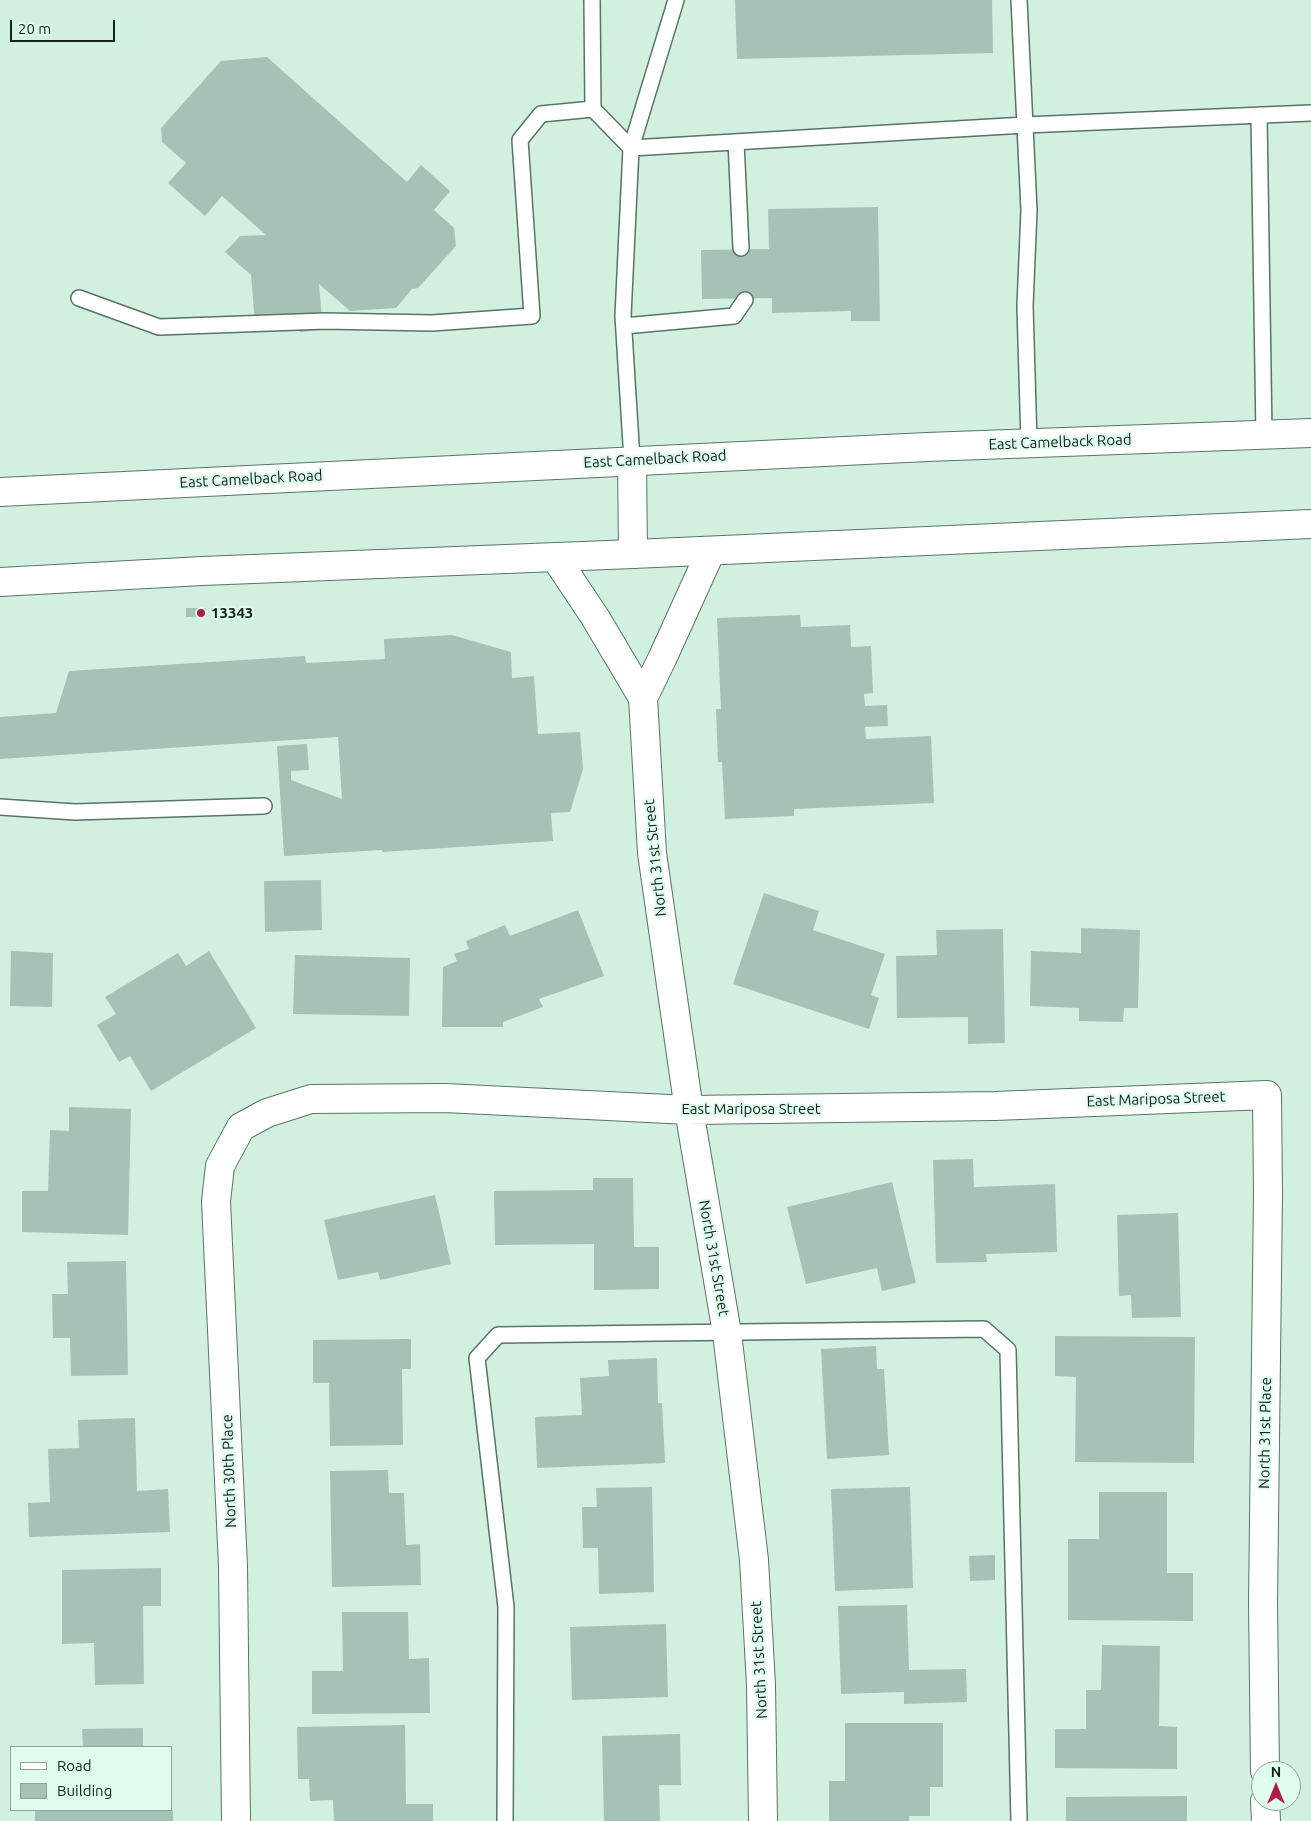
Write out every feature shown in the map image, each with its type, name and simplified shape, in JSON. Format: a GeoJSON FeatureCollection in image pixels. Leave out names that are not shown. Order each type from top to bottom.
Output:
{"type":"FeatureCollection","features":[{"type":"Feature","properties":{"kind":"street","name":"East Camelback Road"},"geometry":{"type":"LineString","coordinates":[[0,492],[632,460],[1311,433]]}},
{"type":"Feature","properties":{"kind":"street"},"geometry":{"type":"LineString","coordinates":[[632,460],[633,554]]}},
{"type":"Feature","properties":{"kind":"street"},"geometry":{"type":"LineString","coordinates":[[0,582],[202,571],[711,551],[1311,524]]}},
{"type":"Feature","properties":{"kind":"street","name":"North 31st Street"},"geometry":{"type":"LineString","coordinates":[[643,698],[711,551]]}},
{"type":"Feature","properties":{"kind":"street","name":"North 31st Street"},"geometry":{"type":"LineString","coordinates":[[555,557],[595,617],[643,698],[652,853],[689,1110],[727,1333],[754,1560],[761,1685],[763,1821]]}},
{"type":"Feature","properties":{"kind":"street","name":"East Mariposa Street"},"geometry":{"type":"LineString","coordinates":[[240,1127],[267,1113],[311,1099],[445,1098],[689,1110],[996,1106],[1267,1095]]}},
{"type":"Feature","properties":{"kind":"street","name":"North 31st Place"},"geometry":{"type":"LineString","coordinates":[[1265,1761],[1263,1602],[1268,1194],[1267,1095]]}},
{"type":"Feature","properties":{"kind":"street","name":"North 30th Place"},"geometry":{"type":"LineString","coordinates":[[236,1821],[233,1566],[216,1201],[220,1166],[240,1127]]}},
{"type":"Feature","properties":{"kind":"lane"},"geometry":{"type":"LineString","coordinates":[[592,0],[593,109],[631,148],[1025,125],[1311,113]]}},
{"type":"Feature","properties":{"kind":"lane"},"geometry":{"type":"LineString","coordinates":[[632,460],[623,316],[631,148],[676,0]]}},
{"type":"Feature","properties":{"kind":"lane"},"geometry":{"type":"LineString","coordinates":[[1019,0],[1029,210],[1025,306],[1029,443]]}},
{"type":"Feature","properties":{"kind":"lane"},"geometry":{"type":"LineString","coordinates":[[79,298],[159,327],[325,321],[432,323],[532,316],[520,140],[541,114],[593,109]]}},
{"type":"Feature","properties":{"kind":"lane"},"geometry":{"type":"LineString","coordinates":[[1259,115],[1264,435]]}},
{"type":"Feature","properties":{"kind":"lane"},"geometry":{"type":"LineString","coordinates":[[736,142],[741,248]]}},
{"type":"Feature","properties":{"kind":"lane"},"geometry":{"type":"LineString","coordinates":[[624,326],[734,316],[745,300]]}},
{"type":"Feature","properties":{"kind":"lane"},"geometry":{"type":"LineString","coordinates":[[0,808],[75,812],[264,806]]}},
{"type":"Feature","properties":{"kind":"lane"},"geometry":{"type":"LineString","coordinates":[[506,1821],[506,1607],[477,1358],[498,1335],[984,1329],[1008,1350],[1019,1821]]}},
{"type":"Feature","properties":{"kind":"building"},"geometry":{"type":"Polygon","coordinates":[[[735,0],[992,0],[993,53],[737,59],[735,0]]]}},
{"type":"Feature","properties":{"kind":"building"},"geometry":{"type":"Polygon","coordinates":[[[267,57],[407,182],[421,165],[450,191],[434,210],[454,228],[456,246],[418,288],[412,289],[396,308],[350,311],[319,284],[323,330],[300,332],[286,320],[255,323],[251,275],[225,252],[240,236],[266,235],[222,196],[205,216],[168,183],[186,163],[162,142],[161,128],[221,61],[267,57]]]}},
{"type":"Feature","properties":{"kind":"building"},"geometry":{"type":"Polygon","coordinates":[[[878,207],[880,321],[851,321],[851,311],[772,313],[772,298],[702,299],[701,250],[769,249],[768,209],[878,207]]]}},
{"type":"Feature","properties":{"kind":"building"},"geometry":{"type":"Polygon","coordinates":[[[186,608],[206,608],[206,617],[186,617],[186,608]]]}},
{"type":"Feature","properties":{"kind":"building"},"geometry":{"type":"Polygon","coordinates":[[[800,615],[801,627],[850,625],[851,647],[871,646],[873,693],[864,694],[865,706],[887,705],[888,726],[865,727],[866,739],[931,736],[934,803],[794,809],[794,816],[725,819],[722,762],[718,762],[716,709],[721,709],[717,618],[800,615]]]}},
{"type":"Feature","properties":{"kind":"building"},"geometry":{"type":"Polygon","coordinates":[[[452,635],[511,652],[512,678],[534,676],[538,734],[580,732],[583,769],[570,812],[551,813],[553,841],[284,856],[277,746],[307,744],[309,770],[291,771],[291,780],[342,799],[338,737],[0,759],[0,717],[56,713],[69,671],[305,656],[306,663],[385,659],[384,639],[452,635]]]}},
{"type":"Feature","properties":{"kind":"building"},"geometry":{"type":"Polygon","coordinates":[[[321,880],[322,930],[265,932],[264,881],[321,880]]]}},
{"type":"Feature","properties":{"kind":"building"},"geometry":{"type":"Polygon","coordinates":[[[764,893],[819,911],[813,930],[885,954],[871,995],[879,998],[869,1029],[733,984],[764,893]]]}},
{"type":"Feature","properties":{"kind":"building"},"geometry":{"type":"Polygon","coordinates":[[[578,910],[604,976],[539,999],[543,1007],[503,1022],[503,1027],[442,1027],[443,967],[457,961],[454,954],[469,949],[466,941],[505,925],[510,936],[578,910]]]}},
{"type":"Feature","properties":{"kind":"building"},"geometry":{"type":"Polygon","coordinates":[[[1081,928],[1140,930],[1138,1008],[1124,1008],[1123,1022],[1079,1021],[1079,1008],[1030,1006],[1031,951],[1081,953],[1081,928]]]}},
{"type":"Feature","properties":{"kind":"building"},"geometry":{"type":"Polygon","coordinates":[[[1003,929],[1005,1043],[968,1044],[968,1017],[897,1018],[896,956],[937,955],[936,930],[1003,929]]]}},
{"type":"Feature","properties":{"kind":"building"},"geometry":{"type":"Polygon","coordinates":[[[11,951],[53,953],[52,1007],[10,1006],[11,951]]]}},
{"type":"Feature","properties":{"kind":"building"},"geometry":{"type":"Polygon","coordinates":[[[209,951],[256,1028],[151,1091],[130,1056],[119,1062],[97,1025],[116,1014],[105,997],[178,953],[186,966],[209,951]]]}},
{"type":"Feature","properties":{"kind":"building"},"geometry":{"type":"Polygon","coordinates":[[[295,955],[410,958],[409,1016],[293,1014],[295,955]]]}},
{"type":"Feature","properties":{"kind":"building"},"geometry":{"type":"Polygon","coordinates":[[[69,1107],[131,1109],[128,1235],[22,1232],[22,1191],[48,1191],[50,1130],[69,1131],[69,1107]]]}},
{"type":"Feature","properties":{"kind":"building"},"geometry":{"type":"Polygon","coordinates":[[[973,1159],[974,1187],[1055,1184],[1057,1252],[986,1254],[987,1262],[936,1263],[933,1160],[973,1159]]]}},
{"type":"Feature","properties":{"kind":"building"},"geometry":{"type":"Polygon","coordinates":[[[593,1178],[633,1178],[634,1247],[659,1247],[659,1289],[594,1290],[594,1244],[495,1245],[494,1191],[593,1190],[593,1178]]]}},
{"type":"Feature","properties":{"kind":"building"},"geometry":{"type":"Polygon","coordinates":[[[892,1182],[916,1283],[882,1291],[877,1268],[806,1284],[787,1207],[892,1182]]]}},
{"type":"Feature","properties":{"kind":"building"},"geometry":{"type":"Polygon","coordinates":[[[435,1195],[451,1264],[380,1280],[378,1272],[338,1280],[324,1220],[435,1195]]]}},
{"type":"Feature","properties":{"kind":"building"},"geometry":{"type":"Polygon","coordinates":[[[1178,1213],[1181,1317],[1132,1318],[1131,1295],[1119,1296],[1117,1215],[1178,1213]]]}},
{"type":"Feature","properties":{"kind":"building"},"geometry":{"type":"Polygon","coordinates":[[[126,1261],[128,1375],[71,1376],[70,1338],[53,1338],[52,1294],[68,1294],[67,1262],[126,1261]]]}},
{"type":"Feature","properties":{"kind":"building"},"geometry":{"type":"Polygon","coordinates":[[[1055,1336],[1195,1337],[1194,1463],[1075,1462],[1076,1377],[1055,1376],[1055,1336]]]}},
{"type":"Feature","properties":{"kind":"building"},"geometry":{"type":"Polygon","coordinates":[[[411,1339],[411,1369],[402,1369],[403,1445],[330,1446],[329,1383],[313,1383],[313,1340],[411,1339]]]}},
{"type":"Feature","properties":{"kind":"building"},"geometry":{"type":"Polygon","coordinates":[[[876,1346],[877,1369],[884,1369],[889,1455],[827,1459],[821,1349],[876,1346]]]}},
{"type":"Feature","properties":{"kind":"building"},"geometry":{"type":"Polygon","coordinates":[[[657,1358],[658,1403],[662,1403],[665,1463],[537,1468],[535,1417],[582,1415],[580,1378],[609,1376],[608,1360],[657,1358]]]}},
{"type":"Feature","properties":{"kind":"building"},"geometry":{"type":"Polygon","coordinates":[[[135,1418],[137,1491],[168,1489],[170,1532],[29,1537],[28,1503],[50,1502],[48,1449],[79,1448],[78,1420],[135,1418]]]}},
{"type":"Feature","properties":{"kind":"building"},"geometry":{"type":"Polygon","coordinates":[[[388,1470],[389,1493],[404,1493],[406,1545],[420,1544],[421,1585],[332,1587],[330,1471],[388,1470]]]}},
{"type":"Feature","properties":{"kind":"building"},"geometry":{"type":"Polygon","coordinates":[[[652,1487],[654,1592],[599,1594],[598,1548],[583,1548],[582,1507],[597,1507],[596,1488],[652,1487]]]}},
{"type":"Feature","properties":{"kind":"building"},"geometry":{"type":"Polygon","coordinates":[[[910,1487],[913,1588],[835,1591],[831,1489],[910,1487]]]}},
{"type":"Feature","properties":{"kind":"building"},"geometry":{"type":"Polygon","coordinates":[[[1099,1492],[1167,1492],[1167,1573],[1193,1573],[1193,1621],[1068,1620],[1068,1539],[1099,1539],[1099,1492]]]}},
{"type":"Feature","properties":{"kind":"building"},"geometry":{"type":"Polygon","coordinates":[[[995,1555],[995,1580],[970,1581],[969,1556],[995,1555]]]}},
{"type":"Feature","properties":{"kind":"building"},"geometry":{"type":"Polygon","coordinates":[[[161,1568],[161,1606],[143,1606],[144,1684],[95,1685],[94,1643],[62,1644],[62,1570],[161,1568]]]}},
{"type":"Feature","properties":{"kind":"building"},"geometry":{"type":"Polygon","coordinates":[[[907,1605],[909,1670],[966,1669],[967,1702],[904,1704],[904,1692],[841,1694],[838,1606],[907,1605]]]}},
{"type":"Feature","properties":{"kind":"building"},"geometry":{"type":"Polygon","coordinates":[[[342,1612],[408,1612],[409,1659],[429,1658],[430,1713],[312,1714],[312,1671],[343,1671],[342,1612]]]}},
{"type":"Feature","properties":{"kind":"building"},"geometry":{"type":"Polygon","coordinates":[[[666,1624],[668,1697],[572,1700],[570,1627],[666,1624]]]}},
{"type":"Feature","properties":{"kind":"building"},"geometry":{"type":"Polygon","coordinates":[[[1102,1645],[1160,1646],[1159,1726],[1177,1727],[1177,1769],[1055,1768],[1055,1729],[1086,1729],[1086,1690],[1101,1690],[1102,1645]]]}},
{"type":"Feature","properties":{"kind":"building"},"geometry":{"type":"Polygon","coordinates":[[[845,1723],[943,1723],[943,1787],[930,1787],[930,1816],[909,1816],[909,1821],[829,1821],[829,1781],[845,1781],[845,1723]]]}},
{"type":"Feature","properties":{"kind":"building"},"geometry":{"type":"Polygon","coordinates":[[[405,1725],[406,1804],[433,1804],[433,1821],[334,1821],[333,1800],[310,1801],[309,1779],[298,1779],[297,1727],[405,1725]]]}},
{"type":"Feature","properties":{"kind":"building"},"geometry":{"type":"Polygon","coordinates":[[[143,1728],[143,1746],[83,1746],[82,1729],[143,1728]]]}},
{"type":"Feature","properties":{"kind":"building"},"geometry":{"type":"Polygon","coordinates":[[[680,1734],[681,1785],[659,1785],[660,1821],[604,1821],[602,1736],[680,1734]]]}},
{"type":"Feature","properties":{"kind":"building"},"geometry":{"type":"Polygon","coordinates":[[[1187,1796],[1187,1821],[1066,1821],[1066,1797],[1187,1796]]]}},
{"type":"Feature","properties":{"kind":"building"},"geometry":{"type":"Polygon","coordinates":[[[173,1810],[173,1821],[35,1821],[35,1811],[173,1810]]]}},
{"type":"Feature","properties":{"kind":"place","name":"13343"},"geometry":{"type":"Point","coordinates":[201,613]}}]}
